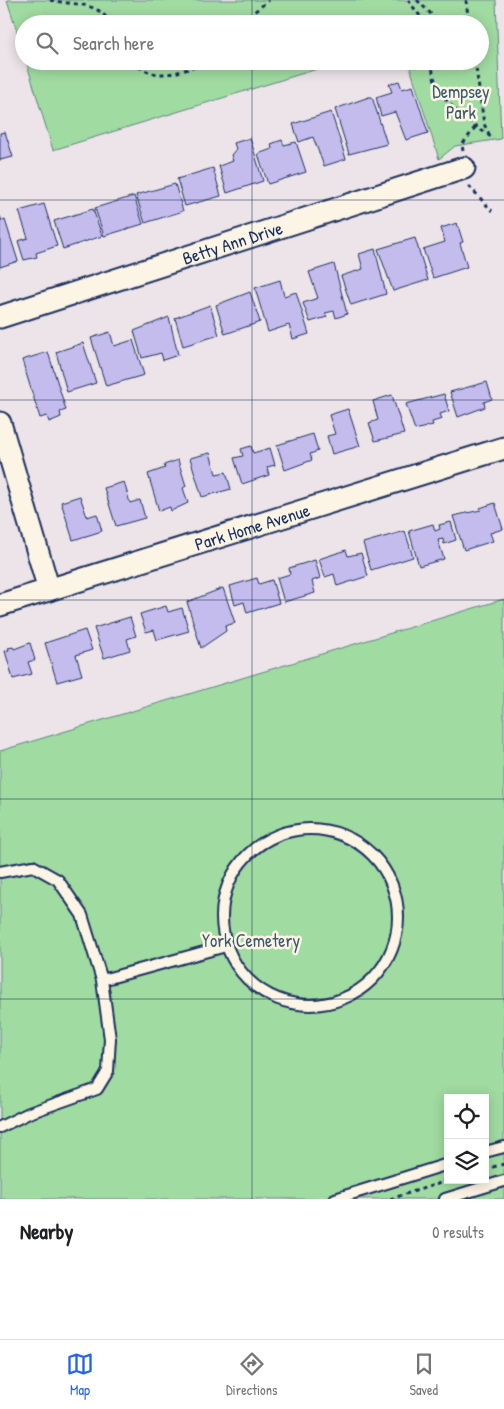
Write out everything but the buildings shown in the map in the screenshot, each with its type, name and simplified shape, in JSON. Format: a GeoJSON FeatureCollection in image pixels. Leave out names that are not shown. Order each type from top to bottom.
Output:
{"type":"FeatureCollection","features":[{"type":"Feature","properties":{"kind":"street","name":"Betty Ann Drive"},"geometry":{"type":"LineString","coordinates":[[0,317],[464,168]]}},
{"type":"Feature","properties":{"kind":"street"},"geometry":{"type":"LineString","coordinates":[[0,423],[49,590]]}},
{"type":"Feature","properties":{"kind":"street","name":"Park Home Avenue"},"geometry":{"type":"LineString","coordinates":[[0,605],[504,448]]}},
{"type":"Feature","properties":{"kind":"lane"},"geometry":{"type":"LineString","coordinates":[[294,830],[325,830],[332,832],[353,840],[377,859],[392,883],[399,910],[396,938],[385,964],[366,985],[342,1000],[314,1006],[286,1002],[260,990],[240,971],[226,946],[221,916],[227,886],[242,860],[266,840],[294,830]]}},
{"type":"Feature","properties":{"kind":"lane"},"geometry":{"type":"LineString","coordinates":[[0,872],[33,866],[58,880],[82,915],[102,980],[110,1039],[108,1072],[96,1089],[28,1113],[0,1127]]}},
{"type":"Feature","properties":{"kind":"lane"},"geometry":{"type":"LineString","coordinates":[[102,980],[226,946]]}},
{"type":"Feature","properties":{"kind":"lane"},"geometry":{"type":"LineString","coordinates":[[489,1151],[504,1147]]}},
{"type":"Feature","properties":{"kind":"lane"},"geometry":{"type":"LineString","coordinates":[[335,1199],[444,1165]]}},
{"type":"Feature","properties":{"kind":"lane"},"geometry":{"type":"LineString","coordinates":[[445,1199],[504,1181]]}},
{"type":"Feature","properties":{"kind":"path"},"geometry":{"type":"LineString","coordinates":[[50,0],[90,4],[102,11],[105,15]]}},
{"type":"Feature","properties":{"kind":"path"},"geometry":{"type":"LineString","coordinates":[[252,15],[269,0]]}},
{"type":"Feature","properties":{"kind":"path"},"geometry":{"type":"LineString","coordinates":[[408,0],[419,15]]}},
{"type":"Feature","properties":{"kind":"path"},"geometry":{"type":"LineString","coordinates":[[417,0],[432,15]]}},
{"type":"Feature","properties":{"kind":"path"},"geometry":{"type":"LineString","coordinates":[[466,0],[468,15]]}},
{"type":"Feature","properties":{"kind":"path"},"geometry":{"type":"LineString","coordinates":[[145,70],[151,74],[163,75],[184,70]]}},
{"type":"Feature","properties":{"kind":"path"},"geometry":{"type":"LineString","coordinates":[[433,70],[435,81],[444,99],[491,137],[484,124],[476,70]]}},
{"type":"Feature","properties":{"kind":"path"},"geometry":{"type":"LineString","coordinates":[[476,126],[462,145],[464,168],[470,190],[492,211]]}},
{"type":"Feature","properties":{"kind":"path"},"geometry":{"type":"LineString","coordinates":[[489,1169],[504,1164]]}},
{"type":"Feature","properties":{"kind":"path"},"geometry":{"type":"LineString","coordinates":[[390,1199],[444,1182]]}},
{"type":"Feature","properties":{"kind":"green space","name":"Dempsey Park"},"geometry":{"type":"Polygon","coordinates":[[[7,0],[496,0],[501,139],[455,146],[439,159],[411,70],[489,70],[489,15],[15,15],[15,25],[7,0]]]}},
{"type":"Feature","properties":{"kind":"green space"},"geometry":{"type":"Polygon","coordinates":[[[29,70],[314,70],[53,150],[29,70]]]}},
{"type":"Feature","properties":{"kind":"green space","name":"York Cemetery"},"geometry":{"type":"Polygon","coordinates":[[[504,599],[504,1199],[0,1199],[0,751],[504,599]]]}}]}
